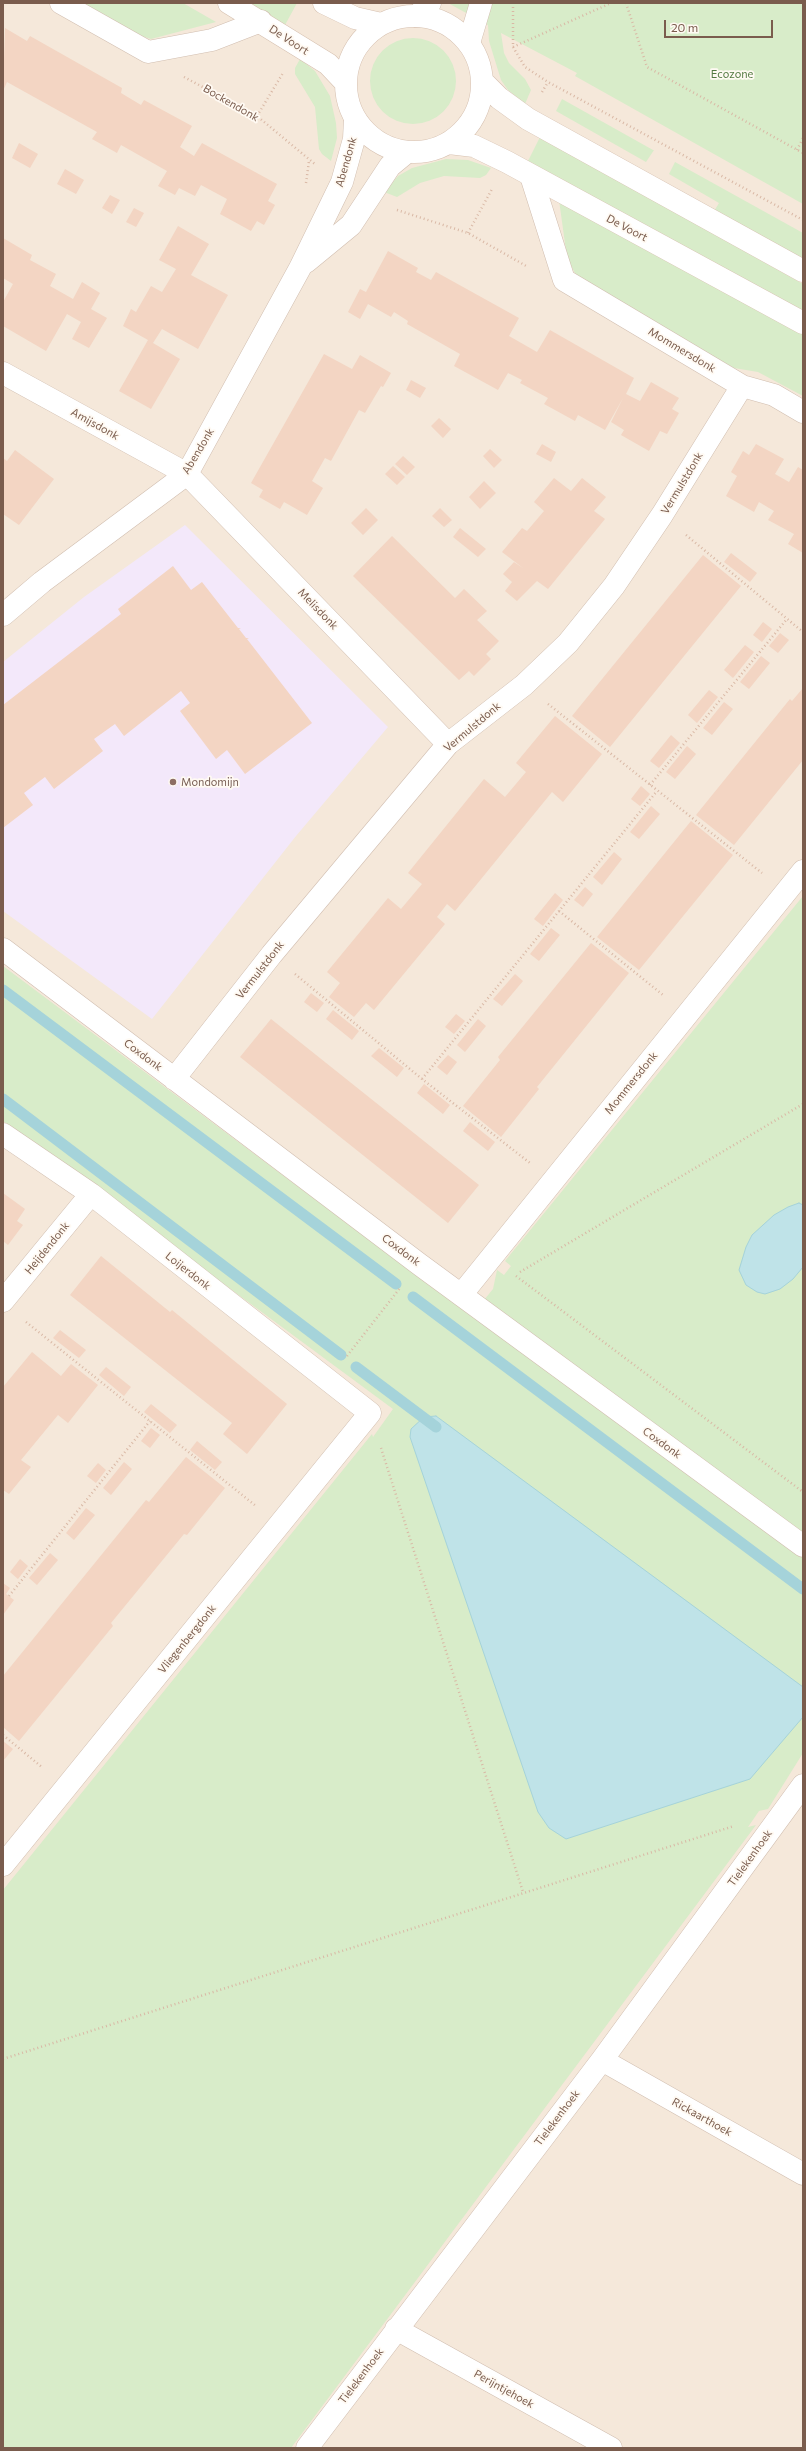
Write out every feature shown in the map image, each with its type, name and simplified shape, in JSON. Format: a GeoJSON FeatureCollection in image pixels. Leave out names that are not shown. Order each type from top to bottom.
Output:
{"type":"FeatureCollection","features":[{"type":"Feature","properties":{"kind":"street"},"geometry":{"type":"LineString","coordinates":[[61,3],[148,52],[212,40],[261,21]]}},
{"type":"Feature","properties":{"kind":"street","name":"De Voort"},"geometry":{"type":"LineString","coordinates":[[229,3],[261,21],[328,64],[345,82]]}},
{"type":"Feature","properties":{"kind":"street"},"geometry":{"type":"LineString","coordinates":[[324,3],[355,18],[381,24]]}},
{"type":"Feature","properties":{"kind":"street"},"geometry":{"type":"LineString","coordinates":[[469,43],[474,20],[481,3]]}},
{"type":"Feature","properties":{"kind":"street","name":"De Voort"},"geometry":{"type":"LineString","coordinates":[[424,10],[454,29],[469,43],[478,61],[482,81],[480,99],[474,116],[463,131],[448,143],[422,152],[407,152],[392,149],[377,142],[365,132],[355,119],[349,107],[345,82],[348,65],[356,49],[367,35],[381,24],[424,10]]}},
{"type":"Feature","properties":{"kind":"street"},"geometry":{"type":"LineString","coordinates":[[482,81],[500,98],[528,119],[803,271]]}},
{"type":"Feature","properties":{"kind":"street","name":"Abendonk"},"geometry":{"type":"LineString","coordinates":[[3,616],[42,582],[187,474],[300,268],[342,182],[354,139],[355,119]]}},
{"type":"Feature","properties":{"kind":"street","name":"De Voort"},"geometry":{"type":"LineString","coordinates":[[448,143],[474,146],[803,323]]}},
{"type":"Feature","properties":{"kind":"street","name":"Abendonk"},"geometry":{"type":"LineString","coordinates":[[300,268],[351,224],[390,166],[407,152]]}},
{"type":"Feature","properties":{"kind":"street"},"geometry":{"type":"LineString","coordinates":[[531,176],[564,280]]}},
{"type":"Feature","properties":{"kind":"street","name":"Mommersdonk"},"geometry":{"type":"LineString","coordinates":[[564,280],[742,386],[774,395],[803,412]]}},
{"type":"Feature","properties":{"kind":"street","name":"Amijsdonk"},"geometry":{"type":"LineString","coordinates":[[3,373],[187,474]]}},
{"type":"Feature","properties":{"kind":"street","name":"Vermulstdonk"},"geometry":{"type":"LineString","coordinates":[[174,1079],[272,954],[448,744],[524,685],[568,643],[614,586],[662,515],[742,386]]}},
{"type":"Feature","properties":{"kind":"street","name":"Melisdonk"},"geometry":{"type":"LineString","coordinates":[[187,474],[448,744]]}},
{"type":"Feature","properties":{"kind":"street","name":"Mommersdonk"},"geometry":{"type":"LineString","coordinates":[[461,1295],[552,1180],[803,871]]}},
{"type":"Feature","properties":{"kind":"street","name":"Coxdonk"},"geometry":{"type":"LineString","coordinates":[[3,949],[419,1264],[803,1546]]}},
{"type":"Feature","properties":{"kind":"street","name":"Loijerdonk"},"geometry":{"type":"LineString","coordinates":[[3,1134],[91,1194],[370,1413]]}},
{"type":"Feature","properties":{"kind":"street","name":"Heijdendonk"},"geometry":{"type":"LineString","coordinates":[[3,1301],[91,1194]]}},
{"type":"Feature","properties":{"kind":"street","name":"Vliegenbergdonk"},"geometry":{"type":"LineString","coordinates":[[3,1865],[370,1413]]}},
{"type":"Feature","properties":{"kind":"street","name":"Tielekenhoek"},"geometry":{"type":"LineString","coordinates":[[307,2448],[602,2060],[803,1785]]}},
{"type":"Feature","properties":{"kind":"street","name":"Rickaarthoek"},"geometry":{"type":"LineString","coordinates":[[602,2060],[803,2174]]}},
{"type":"Feature","properties":{"kind":"street","name":"Perijntjehoek"},"geometry":{"type":"LineString","coordinates":[[396,2329],[611,2448]]}},
{"type":"Feature","properties":{"kind":"path"},"geometry":{"type":"LineString","coordinates":[[513,3],[513,48],[525,66],[548,82],[803,220]]}},
{"type":"Feature","properties":{"kind":"path"},"geometry":{"type":"LineString","coordinates":[[513,48],[611,3]]}},
{"type":"Feature","properties":{"kind":"path"},"geometry":{"type":"LineString","coordinates":[[626,3],[647,68],[803,153]]}},
{"type":"Feature","properties":{"kind":"path","name":"Bockendonk"},"geometry":{"type":"LineString","coordinates":[[148,52],[184,77],[257,116],[309,160]]}},
{"type":"Feature","properties":{"kind":"path"},"geometry":{"type":"LineString","coordinates":[[797,150],[803,138]]}},
{"type":"Feature","properties":{"kind":"path"},"geometry":{"type":"LineString","coordinates":[[401,211],[468,233],[539,273],[564,280]]}},
{"type":"Feature","properties":{"kind":"path"},"geometry":{"type":"LineString","coordinates":[[662,515],[803,632]]}},
{"type":"Feature","properties":{"kind":"path"},"geometry":{"type":"LineString","coordinates":[[650,785],[787,619]]}},
{"type":"Feature","properties":{"kind":"path"},"geometry":{"type":"LineString","coordinates":[[524,685],[786,892]]}},
{"type":"Feature","properties":{"kind":"path"},"geometry":{"type":"LineString","coordinates":[[422,1079],[658,791]]}},
{"type":"Feature","properties":{"kind":"path"},"geometry":{"type":"LineString","coordinates":[[559,911],[687,1014]]}},
{"type":"Feature","properties":{"kind":"path"},"geometry":{"type":"LineString","coordinates":[[272,954],[422,1079],[552,1180]]}},
{"type":"Feature","properties":{"kind":"path"},"geometry":{"type":"LineString","coordinates":[[803,1104],[515,1276],[803,1492]]}},
{"type":"Feature","properties":{"kind":"path"},"geometry":{"type":"LineString","coordinates":[[328,1380],[419,1264]]}},
{"type":"Feature","properties":{"kind":"path"},"geometry":{"type":"LineString","coordinates":[[20,1317],[280,1525]]}},
{"type":"Feature","properties":{"kind":"path"},"geometry":{"type":"LineString","coordinates":[[370,1413],[523,1892]]}},
{"type":"Feature","properties":{"kind":"path"},"geometry":{"type":"LineString","coordinates":[[10,1596],[150,1422]]}},
{"type":"Feature","properties":{"kind":"path"},"geometry":{"type":"LineString","coordinates":[[3,1735],[66,1787]]}},
{"type":"Feature","properties":{"kind":"path"},"geometry":{"type":"LineString","coordinates":[[3,2059],[759,1818],[775,1825]]}},
{"type":"Feature","properties":{"kind":"shaded area"},"geometry":{"type":"Polygon","coordinates":[[[3,3],[803,3],[803,2448],[3,2448],[3,3]]]}},
{"type":"Feature","properties":{"kind":"shaded area","name":"Mondomijn"},"geometry":{"type":"Polygon","coordinates":[[[185,525],[388,727],[296,836],[152,1019],[3,911],[3,662],[84,597],[185,525]]]}},
{"type":"Feature","properties":{"kind":"green space"},"geometry":{"type":"Polygon","coordinates":[[[81,3],[183,3],[216,22],[151,39],[138,35],[81,3]]]}},
{"type":"Feature","properties":{"kind":"green space"},"geometry":{"type":"Polygon","coordinates":[[[246,3],[297,3],[285,25],[246,3]]]}},
{"type":"Feature","properties":{"kind":"green space","name":"Ecozone"},"geometry":{"type":"Polygon","coordinates":[[[448,3],[803,3],[803,204],[575,76],[577,73],[501,33],[504,53],[509,63],[525,79],[531,90],[525,104],[508,90],[501,80],[489,41],[488,25],[448,3]]]}},
{"type":"Feature","properties":{"kind":"green space"},"geometry":{"type":"Polygon","coordinates":[[[405,38],[421,38],[430,41],[444,50],[453,64],[456,73],[456,89],[453,98],[444,112],[430,121],[421,124],[405,124],[389,117],[382,112],[377,105],[370,89],[370,73],[377,57],[382,50],[389,45],[405,38]]]}},
{"type":"Feature","properties":{"kind":"green space"},"geometry":{"type":"Polygon","coordinates":[[[300,59],[315,71],[330,96],[336,123],[337,138],[331,161],[322,154],[319,149],[315,107],[295,74],[295,68],[300,59]]]}},
{"type":"Feature","properties":{"kind":"green space"},"geometry":{"type":"Polygon","coordinates":[[[562,99],[654,150],[646,162],[556,111],[562,99]]]}},
{"type":"Feature","properties":{"kind":"green space"},"geometry":{"type":"Polygon","coordinates":[[[540,137],[803,284],[803,314],[528,161],[540,137]]]}},
{"type":"Feature","properties":{"kind":"green space"},"geometry":{"type":"Polygon","coordinates":[[[446,159],[468,160],[491,168],[486,175],[480,178],[444,176],[420,183],[397,197],[384,192],[398,176],[412,168],[446,159]]]}},
{"type":"Feature","properties":{"kind":"green space"},"geometry":{"type":"Polygon","coordinates":[[[675,162],[803,233],[803,263],[713,213],[719,203],[669,174],[675,162]]]}},
{"type":"Feature","properties":{"kind":"green space"},"geometry":{"type":"Polygon","coordinates":[[[559,200],[803,335],[803,396],[758,372],[734,368],[588,286],[577,277],[567,258],[559,200]]]}},
{"type":"Feature","properties":{"kind":"green space"},"geometry":{"type":"Polygon","coordinates":[[[803,896],[803,1753],[768,1809],[759,1811],[748,1827],[756,1825],[291,2448],[3,2448],[3,1890],[372,1434],[373,1437],[393,1409],[3,1121],[3,966],[471,1316],[493,1289],[497,1270],[504,1275],[511,1266],[505,1261],[803,896]]]}},
{"type":"Feature","properties":{"kind":"water"},"geometry":{"type":"Polygon","coordinates":[[[799,1203],[803,1205],[803,1267],[793,1279],[780,1289],[765,1294],[757,1292],[746,1285],[739,1270],[746,1247],[752,1235],[774,1215],[799,1203]]]}},
{"type":"Feature","properties":{"kind":"water"},"geometry":{"type":"Polygon","coordinates":[[[436,1416],[803,1687],[803,1717],[750,1779],[566,1839],[549,1828],[538,1812],[410,1437],[411,1429],[424,1417],[436,1416]]]}},
{"type":"Feature","properties":{"kind":"building"},"geometry":{"type":"Polygon","coordinates":[[[5,28],[27,41],[30,36],[122,88],[121,93],[141,105],[144,100],[192,126],[180,147],[194,156],[202,143],[277,184],[268,201],[275,205],[264,225],[257,221],[251,231],[220,214],[227,199],[201,185],[195,196],[179,188],[175,195],[158,186],[167,171],[121,145],[117,153],[92,139],[97,132],[7,82],[3,91],[5,28]]]}},
{"type":"Feature","properties":{"kind":"building"},"geometry":{"type":"Polygon","coordinates":[[[19,143],[38,154],[30,168],[12,158],[19,143]]]}},
{"type":"Feature","properties":{"kind":"building"},"geometry":{"type":"Polygon","coordinates":[[[65,169],[84,180],[76,194],[57,184],[65,169]]]}},
{"type":"Feature","properties":{"kind":"building"},"geometry":{"type":"Polygon","coordinates":[[[110,195],[120,200],[112,214],[102,208],[110,195]]]}},
{"type":"Feature","properties":{"kind":"building"},"geometry":{"type":"Polygon","coordinates":[[[134,208],[144,213],[136,227],[126,222],[134,208]]]}},
{"type":"Feature","properties":{"kind":"building"},"geometry":{"type":"Polygon","coordinates":[[[178,226],[209,244],[191,275],[228,295],[198,349],[162,329],[153,343],[180,359],[151,409],[119,391],[148,340],[123,326],[131,309],[136,312],[151,286],[162,292],[176,269],[159,260],[178,226]]]}},
{"type":"Feature","properties":{"kind":"building"},"geometry":{"type":"Polygon","coordinates":[[[3,238],[32,255],[30,260],[56,274],[50,286],[73,299],[82,282],[100,293],[91,309],[107,318],[89,348],[72,339],[81,322],[67,314],[46,351],[3,326],[3,302],[13,284],[3,278],[3,238]]]}},
{"type":"Feature","properties":{"kind":"building"},"geometry":{"type":"Polygon","coordinates":[[[388,251],[418,268],[416,272],[431,280],[436,272],[519,318],[509,336],[537,352],[550,330],[634,378],[626,394],[640,401],[651,382],[679,398],[672,409],[679,413],[667,434],[660,431],[649,451],[621,435],[624,430],[611,422],[623,398],[605,430],[578,415],[575,421],[544,404],[548,398],[520,383],[522,380],[508,373],[498,390],[454,366],[460,354],[407,324],[408,321],[394,312],[391,317],[368,304],[360,319],[348,312],[360,289],[366,292],[388,251]]]}},
{"type":"Feature","properties":{"kind":"building"},"geometry":{"type":"Polygon","coordinates":[[[324,354],[352,369],[360,355],[391,373],[383,387],[381,386],[365,413],[359,410],[331,461],[325,458],[312,481],[323,488],[307,515],[284,502],[280,509],[259,497],[263,490],[251,483],[324,354]]]}},
{"type":"Feature","properties":{"kind":"building"},"geometry":{"type":"Polygon","coordinates":[[[411,380],[426,388],[420,398],[406,390],[411,380]]]}},
{"type":"Feature","properties":{"kind":"building"},"geometry":{"type":"Polygon","coordinates":[[[439,418],[451,429],[443,438],[431,426],[439,418]]]}},
{"type":"Feature","properties":{"kind":"building"},"geometry":{"type":"Polygon","coordinates":[[[542,444],[556,452],[551,462],[536,454],[542,444]]]}},
{"type":"Feature","properties":{"kind":"building"},"geometry":{"type":"Polygon","coordinates":[[[756,444],[784,459],[775,474],[789,482],[798,467],[803,470],[803,553],[788,544],[794,534],[768,520],[774,511],[759,502],[754,512],[726,496],[737,476],[731,472],[743,451],[749,455],[756,444]]]}},
{"type":"Feature","properties":{"kind":"building"},"geometry":{"type":"Polygon","coordinates":[[[490,449],[502,460],[494,468],[483,456],[490,449]]]}},
{"type":"Feature","properties":{"kind":"building"},"geometry":{"type":"Polygon","coordinates":[[[15,450],[54,479],[19,525],[3,514],[3,458],[7,461],[15,450]]]}},
{"type":"Feature","properties":{"kind":"building"},"geometry":{"type":"Polygon","coordinates":[[[403,456],[415,467],[407,475],[395,464],[403,456]]]}},
{"type":"Feature","properties":{"kind":"building"},"geometry":{"type":"Polygon","coordinates":[[[393,466],[405,477],[397,485],[385,474],[393,466]]]}},
{"type":"Feature","properties":{"kind":"building"},"geometry":{"type":"Polygon","coordinates":[[[554,478],[571,491],[582,478],[606,497],[594,511],[605,519],[548,589],[537,581],[517,601],[505,591],[512,582],[503,574],[514,562],[523,568],[502,552],[522,528],[527,531],[544,511],[534,502],[554,478]]]}},
{"type":"Feature","properties":{"kind":"building"},"geometry":{"type":"Polygon","coordinates":[[[484,481],[496,493],[480,509],[469,497],[484,481]]]}},
{"type":"Feature","properties":{"kind":"building"},"geometry":{"type":"Polygon","coordinates":[[[366,508],[378,520],[363,535],[351,523],[366,508]]]}},
{"type":"Feature","properties":{"kind":"building"},"geometry":{"type":"Polygon","coordinates":[[[440,508],[452,520],[444,527],[432,516],[440,508]]]}},
{"type":"Feature","properties":{"kind":"building"},"geometry":{"type":"Polygon","coordinates":[[[460,528],[486,549],[478,557],[453,537],[460,528]]]}},
{"type":"Feature","properties":{"kind":"building"},"geometry":{"type":"Polygon","coordinates":[[[392,536],[455,598],[464,589],[487,611],[477,620],[499,641],[486,654],[491,659],[474,676],[469,671],[459,680],[353,576],[392,536]]]}},
{"type":"Feature","properties":{"kind":"building"},"geometry":{"type":"Polygon","coordinates":[[[731,553],[757,573],[750,582],[724,562],[731,553]]]}},
{"type":"Feature","properties":{"kind":"building"},"geometry":{"type":"Polygon","coordinates":[[[703,555],[741,586],[610,747],[572,716],[703,555]]]}},
{"type":"Feature","properties":{"kind":"building"},"geometry":{"type":"Polygon","coordinates":[[[173,566],[191,590],[202,582],[238,628],[241,628],[239,629],[246,638],[249,638],[247,639],[312,723],[245,774],[227,750],[216,759],[180,711],[190,703],[181,691],[124,736],[115,724],[94,739],[103,751],[54,789],[45,777],[24,793],[33,805],[3,828],[3,705],[121,614],[118,609],[173,566]]]}},
{"type":"Feature","properties":{"kind":"building"},"geometry":{"type":"Polygon","coordinates":[[[763,622],[772,629],[762,642],[753,635],[763,622]]]}},
{"type":"Feature","properties":{"kind":"building"},"geometry":{"type":"Polygon","coordinates":[[[780,633],[789,640],[778,653],[769,646],[780,633]]]}},
{"type":"Feature","properties":{"kind":"building"},"geometry":{"type":"Polygon","coordinates":[[[745,645],[754,652],[733,678],[724,670],[745,645]]]}},
{"type":"Feature","properties":{"kind":"building"},"geometry":{"type":"Polygon","coordinates":[[[761,656],[770,663],[749,689],[740,682],[761,656]]]}},
{"type":"Feature","properties":{"kind":"building"},"geometry":{"type":"Polygon","coordinates":[[[803,688],[803,760],[734,845],[696,815],[790,699],[792,701],[803,688]]]}},
{"type":"Feature","properties":{"kind":"building"},"geometry":{"type":"Polygon","coordinates":[[[709,690],[718,697],[697,723],[688,715],[709,690]]]}},
{"type":"Feature","properties":{"kind":"building"},"geometry":{"type":"Polygon","coordinates":[[[724,702],[733,709],[712,735],[703,728],[724,702]]]}},
{"type":"Feature","properties":{"kind":"building"},"geometry":{"type":"Polygon","coordinates":[[[555,716],[602,754],[563,802],[552,792],[455,911],[447,904],[437,917],[445,924],[374,1010],[366,1003],[354,1017],[329,997],[340,983],[327,972],[388,898],[401,909],[422,884],[408,873],[484,779],[505,797],[526,772],[516,763],[555,716]]]}},
{"type":"Feature","properties":{"kind":"building"},"geometry":{"type":"Polygon","coordinates":[[[671,735],[680,743],[659,768],[650,761],[671,735]]]}},
{"type":"Feature","properties":{"kind":"building"},"geometry":{"type":"Polygon","coordinates":[[[687,746],[696,754],[675,779],[666,772],[687,746]]]}},
{"type":"Feature","properties":{"kind":"building"},"geometry":{"type":"Polygon","coordinates":[[[641,786],[650,794],[640,806],[631,799],[641,786]]]}},
{"type":"Feature","properties":{"kind":"building"},"geometry":{"type":"Polygon","coordinates":[[[651,806],[660,814],[639,839],[630,832],[651,806]]]}},
{"type":"Feature","properties":{"kind":"building"},"geometry":{"type":"Polygon","coordinates":[[[691,821],[733,855],[639,970],[597,937],[691,821]]]}},
{"type":"Feature","properties":{"kind":"building"},"geometry":{"type":"Polygon","coordinates":[[[614,852],[622,859],[602,885],[593,877],[614,852]]]}},
{"type":"Feature","properties":{"kind":"building"},"geometry":{"type":"Polygon","coordinates":[[[585,887],[593,894],[583,907],[574,900],[585,887]]]}},
{"type":"Feature","properties":{"kind":"building"},"geometry":{"type":"Polygon","coordinates":[[[555,893],[563,900],[543,926],[534,919],[555,893]]]}},
{"type":"Feature","properties":{"kind":"building"},"geometry":{"type":"Polygon","coordinates":[[[551,928],[560,935],[539,961],[530,954],[551,928]]]}},
{"type":"Feature","properties":{"kind":"building"},"geometry":{"type":"Polygon","coordinates":[[[591,943],[629,973],[537,1087],[539,1089],[501,1137],[463,1106],[500,1060],[498,1057],[591,943]]]}},
{"type":"Feature","properties":{"kind":"building"},"geometry":{"type":"Polygon","coordinates":[[[515,974],[523,981],[502,1006],[493,999],[515,974]]]}},
{"type":"Feature","properties":{"kind":"building"},"geometry":{"type":"Polygon","coordinates":[[[311,993],[324,1003],[317,1012],[304,1002],[311,993]]]}},
{"type":"Feature","properties":{"kind":"building"},"geometry":{"type":"Polygon","coordinates":[[[333,1010],[359,1031],[352,1040],[326,1019],[333,1010]]]}},
{"type":"Feature","properties":{"kind":"building"},"geometry":{"type":"Polygon","coordinates":[[[456,1014],[465,1021],[454,1034],[445,1027],[456,1014]]]}},
{"type":"Feature","properties":{"kind":"building"},"geometry":{"type":"Polygon","coordinates":[[[271,1019],[479,1185],[448,1223],[240,1057],[271,1019]]]}},
{"type":"Feature","properties":{"kind":"building"},"geometry":{"type":"Polygon","coordinates":[[[478,1019],[486,1026],[465,1052],[457,1045],[478,1019]]]}},
{"type":"Feature","properties":{"kind":"building"},"geometry":{"type":"Polygon","coordinates":[[[379,1048],[404,1068],[397,1077],[371,1056],[379,1048]]]}},
{"type":"Feature","properties":{"kind":"building"},"geometry":{"type":"Polygon","coordinates":[[[448,1055],[457,1062],[447,1075],[437,1067],[448,1055]]]}},
{"type":"Feature","properties":{"kind":"building"},"geometry":{"type":"Polygon","coordinates":[[[424,1084],[450,1105],[443,1114],[417,1093],[424,1084]]]}},
{"type":"Feature","properties":{"kind":"building"},"geometry":{"type":"Polygon","coordinates":[[[470,1122],[495,1142],[488,1151],[463,1131],[470,1122]]]}},
{"type":"Feature","properties":{"kind":"building"},"geometry":{"type":"Polygon","coordinates":[[[3,1193],[25,1209],[17,1221],[23,1225],[8,1245],[3,1241],[3,1193]]]}},
{"type":"Feature","properties":{"kind":"building"},"geometry":{"type":"Polygon","coordinates":[[[101,1256],[170,1312],[172,1310],[287,1404],[247,1454],[223,1434],[232,1423],[70,1295],[101,1256]]]}},
{"type":"Feature","properties":{"kind":"building"},"geometry":{"type":"Polygon","coordinates":[[[60,1330],[86,1350],[79,1358],[53,1338],[60,1330]]]}},
{"type":"Feature","properties":{"kind":"building"},"geometry":{"type":"Polygon","coordinates":[[[32,1352],[61,1376],[71,1364],[98,1385],[68,1423],[58,1415],[21,1460],[31,1467],[9,1494],[3,1490],[3,1387],[32,1352]]]}},
{"type":"Feature","properties":{"kind":"building"},"geometry":{"type":"Polygon","coordinates":[[[106,1367],[131,1387],[124,1396],[99,1375],[106,1367]]]}},
{"type":"Feature","properties":{"kind":"building"},"geometry":{"type":"Polygon","coordinates":[[[151,1404],[177,1425],[170,1433],[144,1412],[151,1404]]]}},
{"type":"Feature","properties":{"kind":"building"},"geometry":{"type":"Polygon","coordinates":[[[151,1428],[160,1435],[150,1448],[141,1441],[151,1428]]]}},
{"type":"Feature","properties":{"kind":"building"},"geometry":{"type":"Polygon","coordinates":[[[197,1441],[222,1462],[215,1470],[190,1450],[197,1441]]]}},
{"type":"Feature","properties":{"kind":"building"},"geometry":{"type":"Polygon","coordinates":[[[186,1457],[225,1488],[187,1535],[184,1534],[111,1623],[113,1626],[19,1741],[3,1727],[3,1676],[146,1500],[149,1502],[186,1457]]]}},
{"type":"Feature","properties":{"kind":"building"},"geometry":{"type":"Polygon","coordinates":[[[124,1462],[132,1469],[111,1495],[103,1488],[124,1462]]]}},
{"type":"Feature","properties":{"kind":"building"},"geometry":{"type":"Polygon","coordinates":[[[98,1463],[106,1470],[96,1483],[87,1476],[98,1463]]]}},
{"type":"Feature","properties":{"kind":"building"},"geometry":{"type":"Polygon","coordinates":[[[86,1508],[95,1515],[74,1540],[66,1533],[86,1508]]]}},
{"type":"Feature","properties":{"kind":"building"},"geometry":{"type":"Polygon","coordinates":[[[50,1553],[58,1560],[37,1585],[29,1578],[50,1553]]]}},
{"type":"Feature","properties":{"kind":"building"},"geometry":{"type":"Polygon","coordinates":[[[20,1559],[28,1566],[18,1579],[10,1572],[20,1559]]]}},
{"type":"Feature","properties":{"kind":"building"},"geometry":{"type":"Polygon","coordinates":[[[3,1583],[10,1588],[6,1594],[14,1600],[3,1615],[3,1583]]]}},
{"type":"Feature","properties":{"kind":"building"},"geometry":{"type":"Polygon","coordinates":[[[3,1741],[13,1749],[3,1761],[3,1741]]]}},
{"type":"Feature","properties":{"kind":"waterway"},"geometry":{"type":"LineString","coordinates":[[3,990],[396,1284]]}},
{"type":"Feature","properties":{"kind":"waterway"},"geometry":{"type":"LineString","coordinates":[[3,1099],[341,1355]]}},
{"type":"Feature","properties":{"kind":"waterway"},"geometry":{"type":"LineString","coordinates":[[413,1297],[803,1589]]}},
{"type":"Feature","properties":{"kind":"waterway"},"geometry":{"type":"LineString","coordinates":[[356,1367],[436,1427]]}},
{"type":"Feature","properties":{"kind":"place","name":"Mondomijn"},"geometry":{"type":"Point","coordinates":[173,782]}}]}
